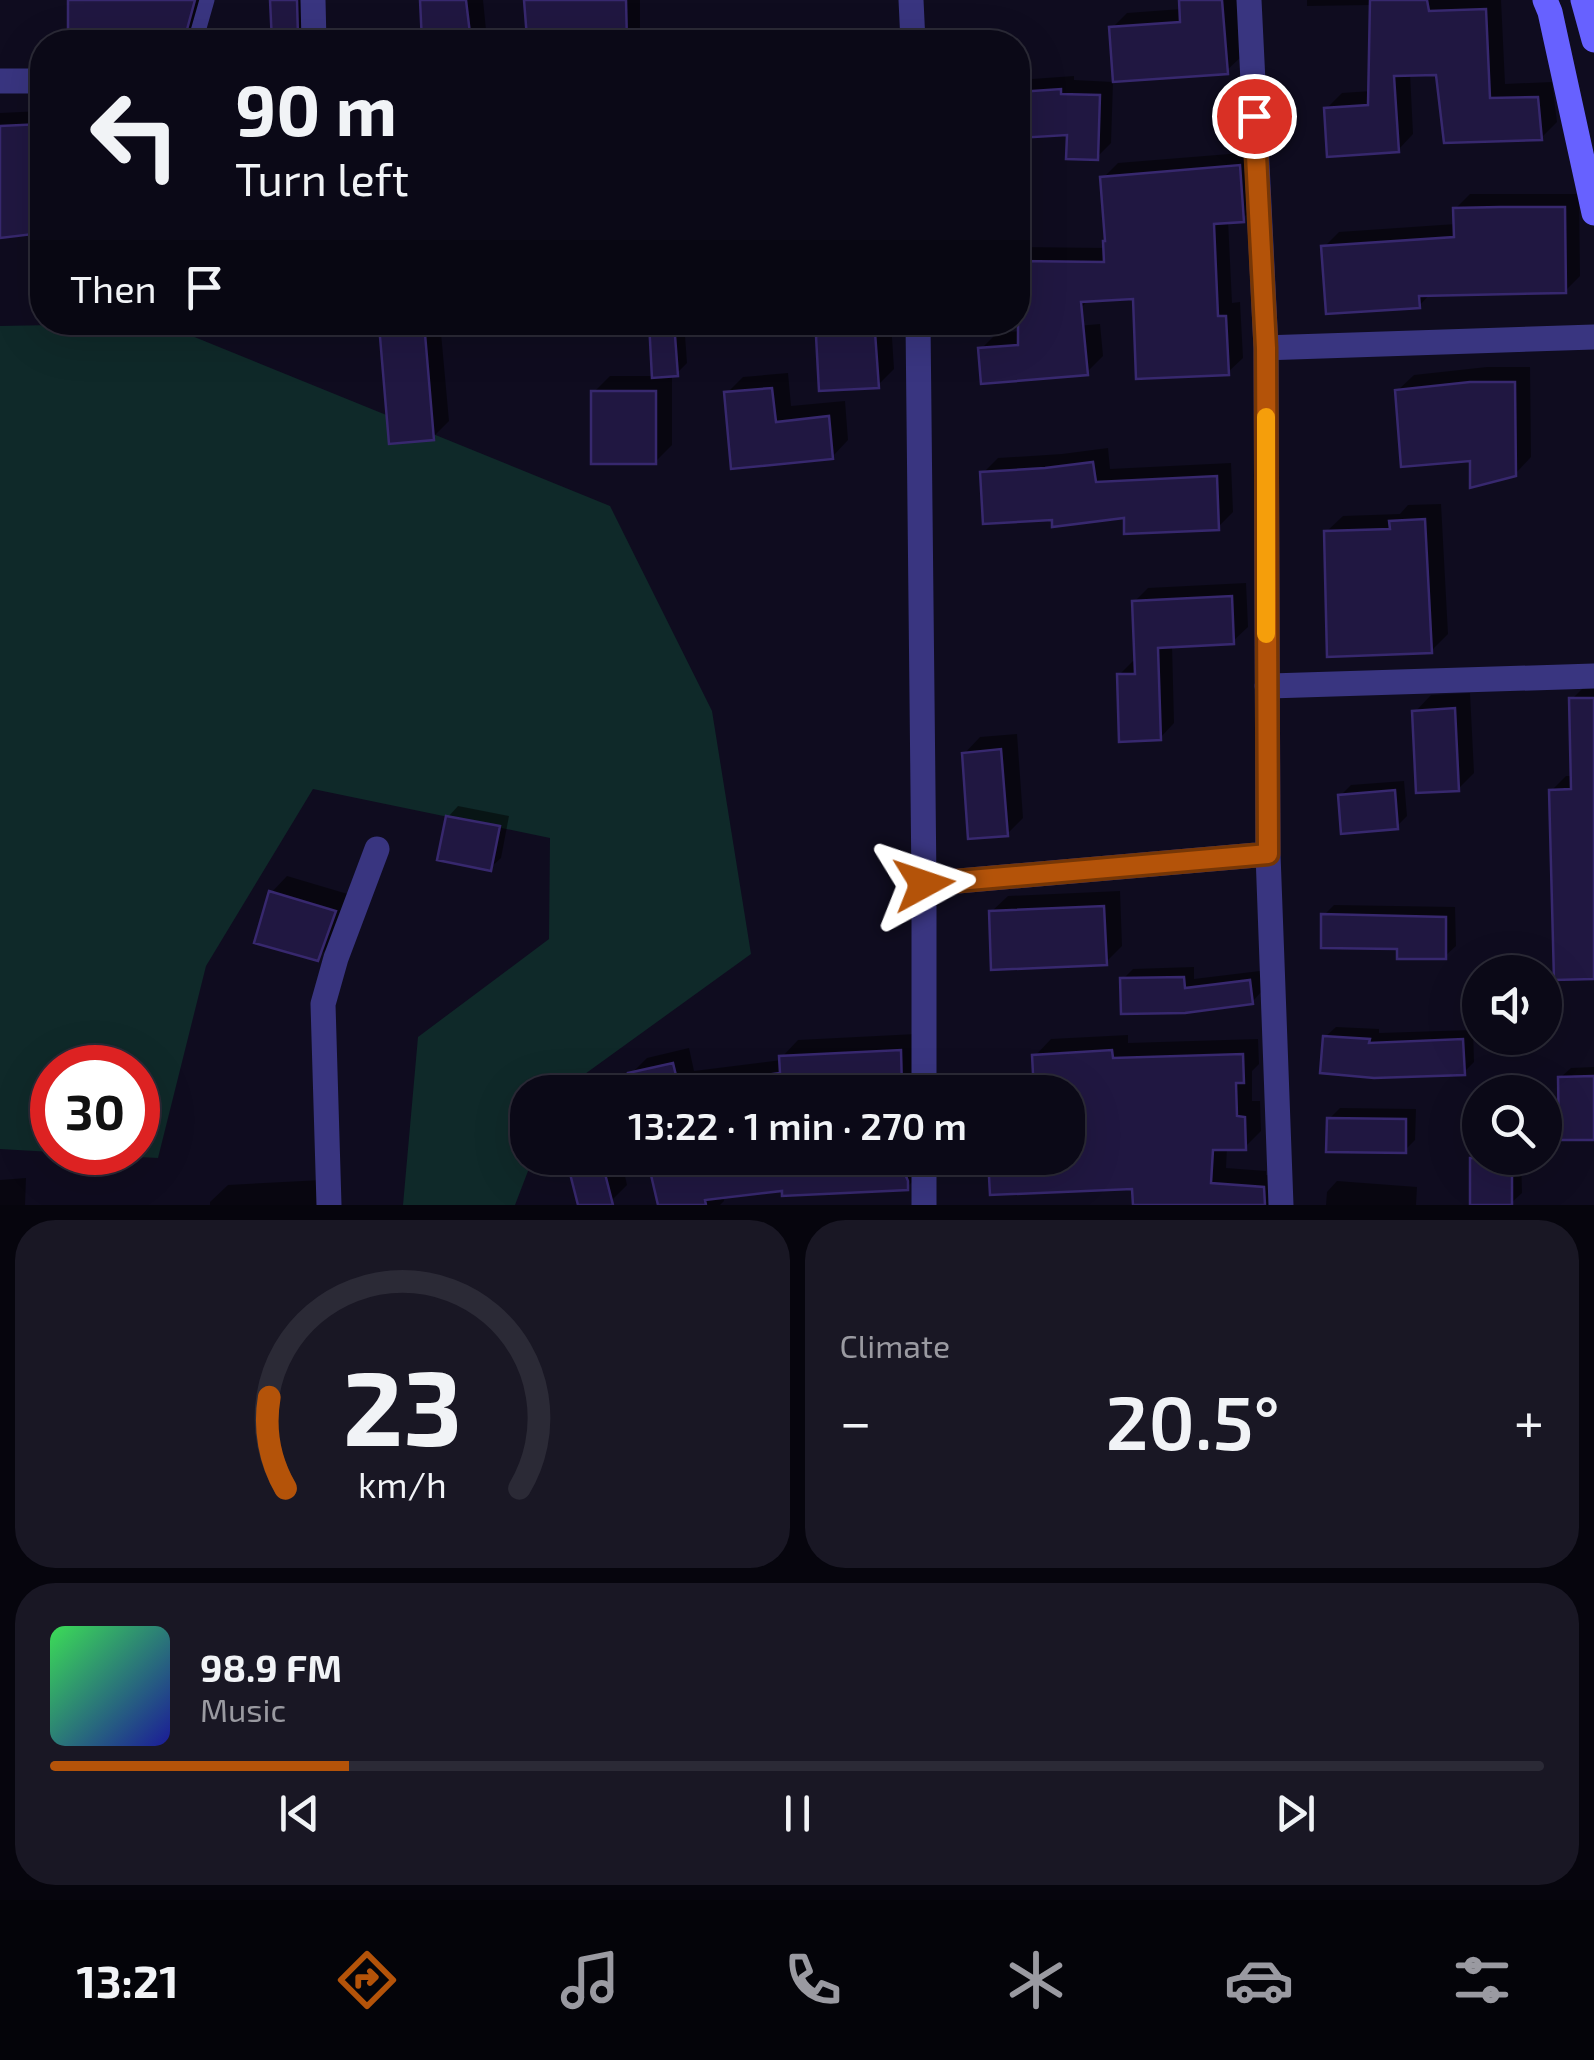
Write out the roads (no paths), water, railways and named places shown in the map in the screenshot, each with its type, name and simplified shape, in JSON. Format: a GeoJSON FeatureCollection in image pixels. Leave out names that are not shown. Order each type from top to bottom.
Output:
{"type":"FeatureCollection","features":[{"type":"Feature","properties":{"kind":"street"},"geometry":{"type":"LineString","coordinates":[[313,0],[314,30]]}},
{"type":"Feature","properties":{"kind":"street"},"geometry":{"type":"LineString","coordinates":[[911,0],[912,30]]}},
{"type":"Feature","properties":{"kind":"street"},"geometry":{"type":"LineString","coordinates":[[1249,0],[1266,348],[1268,854],[1281,1205]]}},
{"type":"Feature","properties":{"kind":"street"},"geometry":{"type":"LineString","coordinates":[[1545,0],[1594,213]]}},
{"type":"Feature","properties":{"kind":"street"},"geometry":{"type":"LineString","coordinates":[[1583,0],[1594,40]]}},
{"type":"Feature","properties":{"kind":"street"},"geometry":{"type":"LineString","coordinates":[[0,82],[30,81]]}},
{"type":"Feature","properties":{"kind":"street"},"geometry":{"type":"LineString","coordinates":[[918,335],[924,1075]]}},
{"type":"Feature","properties":{"kind":"street"},"geometry":{"type":"LineString","coordinates":[[1266,348],[1594,337]]}},
{"type":"Feature","properties":{"kind":"street"},"geometry":{"type":"LineString","coordinates":[[1267,686],[1594,676]]}},
{"type":"Feature","properties":{"kind":"street"},"geometry":{"type":"LineString","coordinates":[[329,1205],[323,1004],[376,849]]}},
{"type":"Feature","properties":{"kind":"street"},"geometry":{"type":"LineString","coordinates":[[924,884],[1268,854]]}},
{"type":"Feature","properties":{"kind":"street"},"geometry":{"type":"LineString","coordinates":[[924,1175],[924,1205]]}},
{"type":"Feature","properties":{"kind":"lane"},"geometry":{"type":"LineString","coordinates":[[199,30],[208,0]]}}]}
